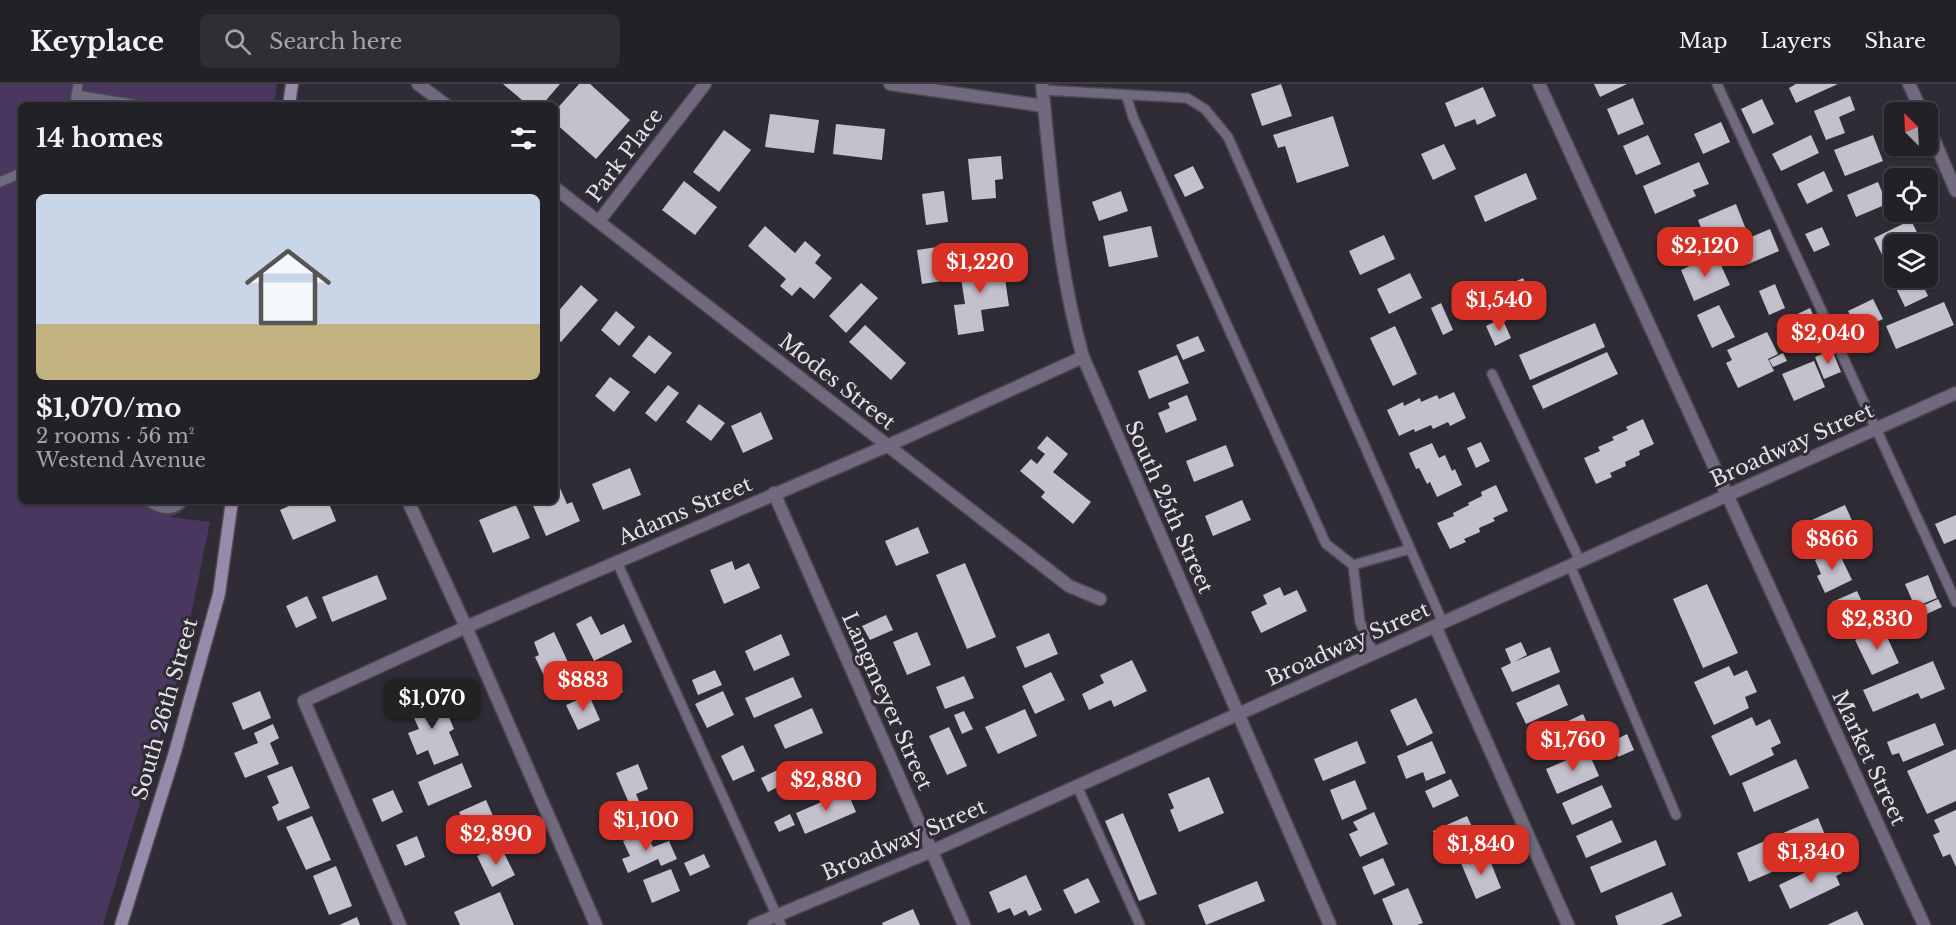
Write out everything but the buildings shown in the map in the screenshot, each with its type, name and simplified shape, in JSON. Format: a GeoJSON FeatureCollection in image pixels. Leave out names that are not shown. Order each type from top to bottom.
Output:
{"type":"FeatureCollection","features":[{"type":"Feature","properties":{"kind":"street"},"geometry":{"type":"LineString","coordinates":[[289,102],[292,84]]}},
{"type":"Feature","properties":{"kind":"street"},"geometry":{"type":"LineString","coordinates":[[418,84],[442,102]]}},
{"type":"Feature","properties":{"kind":"street","name":"Park Place"},"geometry":{"type":"LineString","coordinates":[[599,221],[705,84]]}},
{"type":"Feature","properties":{"kind":"street"},"geometry":{"type":"LineString","coordinates":[[890,84],[1044,106]]}},
{"type":"Feature","properties":{"kind":"street","name":"Market Street"},"geometry":{"type":"LineString","coordinates":[[1539,84],[1924,925]]}},
{"type":"Feature","properties":{"kind":"street"},"geometry":{"type":"LineString","coordinates":[[1909,84],[1917,102]]}},
{"type":"Feature","properties":{"kind":"street","name":"South 25th Street"},"geometry":{"type":"LineString","coordinates":[[1042,87],[1064,271],[1071,315],[1083,357],[1330,925]]}},
{"type":"Feature","properties":{"kind":"street"},"geometry":{"type":"LineString","coordinates":[[1938,149],[1956,191]]}},
{"type":"Feature","properties":{"kind":"street","name":"Modes Street"},"geometry":{"type":"LineString","coordinates":[[558,190],[1069,586],[1100,599]]}},
{"type":"Feature","properties":{"kind":"street","name":"Adams Street"},"geometry":{"type":"LineString","coordinates":[[400,925],[304,701],[466,627],[887,446],[1083,357]]}},
{"type":"Feature","properties":{"kind":"street","name":"Broadway Street"},"geometry":{"type":"LineString","coordinates":[[754,925],[778,920],[1956,393]]}},
{"type":"Feature","properties":{"kind":"street","name":"Langmeyer Street"},"geometry":{"type":"LineString","coordinates":[[774,494],[964,925]]}},
{"type":"Feature","properties":{"kind":"street","name":"South 26th Street"},"geometry":{"type":"LineString","coordinates":[[121,925],[175,752],[219,594],[232,504]]}},
{"type":"Feature","properties":{"kind":"street"},"geometry":{"type":"LineString","coordinates":[[409,504],[466,627],[596,925]]}},
{"type":"Feature","properties":{"kind":"street"},"geometry":{"type":"LineString","coordinates":[[1439,625],[1568,925]]}},
{"type":"Feature","properties":{"kind":"lane"},"geometry":{"type":"LineString","coordinates":[[78,84],[75,100],[100,102]]}},
{"type":"Feature","properties":{"kind":"lane"},"geometry":{"type":"LineString","coordinates":[[1718,84],[1956,602]]}},
{"type":"Feature","properties":{"kind":"lane"},"geometry":{"type":"LineString","coordinates":[[1042,87],[1187,98],[1205,109],[1228,137],[1410,549],[1439,625]]}},
{"type":"Feature","properties":{"kind":"lane"},"geometry":{"type":"LineString","coordinates":[[1126,95],[1326,544],[1353,565],[1360,622],[1374,654]]}},
{"type":"Feature","properties":{"kind":"lane"},"geometry":{"type":"LineString","coordinates":[[0,182],[18,174]]}},
{"type":"Feature","properties":{"kind":"lane"},"geometry":{"type":"LineString","coordinates":[[1492,374],[1575,563],[1676,815]]}},
{"type":"Feature","properties":{"kind":"lane"},"geometry":{"type":"LineString","coordinates":[[151,504],[176,508],[180,504]]}},
{"type":"Feature","properties":{"kind":"lane"},"geometry":{"type":"LineString","coordinates":[[1353,565],[1410,549]]}},
{"type":"Feature","properties":{"kind":"lane"},"geometry":{"type":"LineString","coordinates":[[616,562],[778,920]]}},
{"type":"Feature","properties":{"kind":"lane"},"geometry":{"type":"LineString","coordinates":[[1077,786],[1140,925]]}},
{"type":"Feature","properties":{"kind":"shaded area"},"geometry":{"type":"Polygon","coordinates":[[[0,84],[277,84],[274,102],[18,102],[18,504],[189,504],[181,512],[170,517],[210,522],[179,674],[103,925],[0,925],[0,84]]]}}]}
